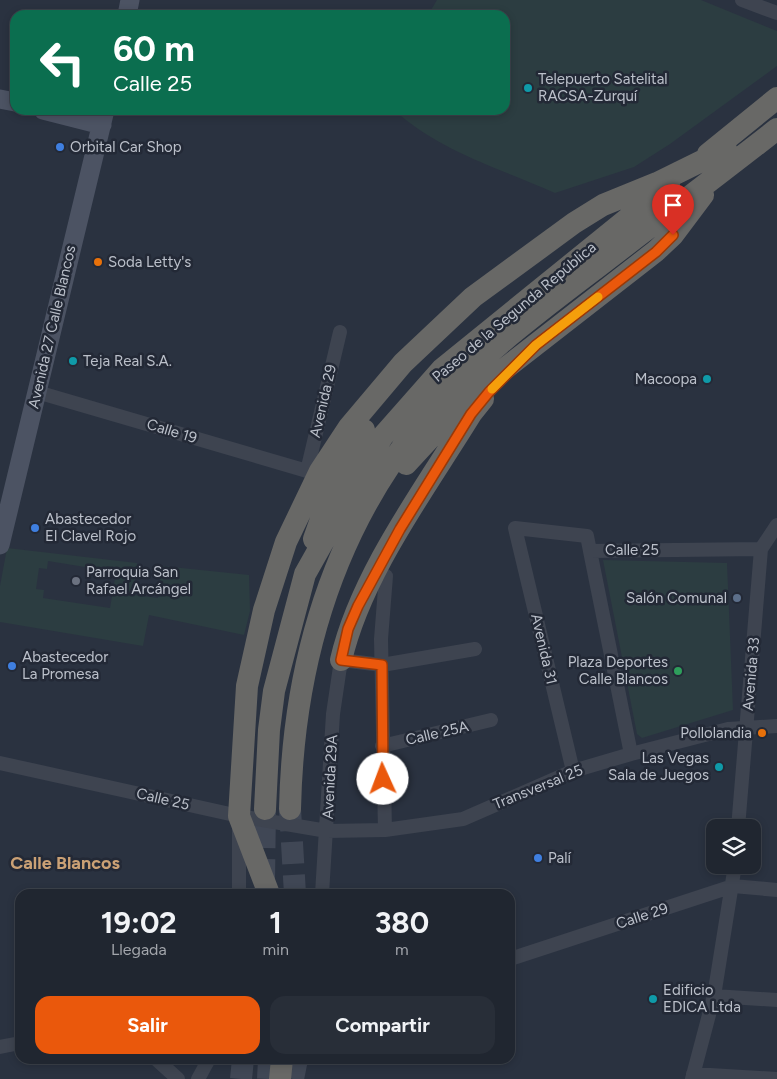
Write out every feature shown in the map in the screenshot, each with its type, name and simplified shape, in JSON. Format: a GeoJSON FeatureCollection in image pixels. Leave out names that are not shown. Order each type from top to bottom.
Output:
{"type":"FeatureCollection","features":[{"type":"Feature","properties":{"kind":"highway","name":"Paseo de la Segunda República"},"geometry":{"type":"LineString","coordinates":[[290,810],[294,733],[306,660],[326,595],[348,543],[372,494],[394,458],[422,422],[474,367],[512,321],[777,98]]}},
{"type":"Feature","properties":{"kind":"highway","name":"Paseo de la Segunda República"},"geometry":{"type":"LineString","coordinates":[[265,809],[269,730],[274,691],[305,574],[382,437],[442,369],[512,321],[777,129]]}},
{"type":"Feature","properties":{"kind":"highway"},"geometry":{"type":"LineString","coordinates":[[267,889],[239,816],[247,686],[264,610],[286,542],[320,471],[348,427],[402,363],[473,297],[574,223],[603,205],[729,153]]}},
{"type":"Feature","properties":{"kind":"highway"},"geometry":{"type":"LineString","coordinates":[[348,543],[406,464],[466,399],[656,252],[673,235],[729,153]]}},
{"type":"Feature","properties":{"kind":"highway"},"geometry":{"type":"LineString","coordinates":[[305,574],[320,516],[335,480],[376,412],[402,380],[521,263]]}},
{"type":"Feature","properties":{"kind":"highway"},"geometry":{"type":"LineString","coordinates":[[341,660],[348,629],[358,606],[400,529],[471,414],[489,392],[536,345]]}},
{"type":"Feature","properties":{"kind":"main road"},"geometry":{"type":"LineString","coordinates":[[80,115],[103,118]]}},
{"type":"Feature","properties":{"kind":"main road","name":"Avenida 27 Calle Blancos"},"geometry":{"type":"LineString","coordinates":[[0,545],[103,118]]}},
{"type":"Feature","properties":{"kind":"street"},"geometry":{"type":"LineString","coordinates":[[742,0],[777,13]]}},
{"type":"Feature","properties":{"kind":"street"},"geometry":{"type":"LineString","coordinates":[[729,153],[777,107]]}},
{"type":"Feature","properties":{"kind":"street"},"geometry":{"type":"LineString","coordinates":[[729,153],[777,119]]}},
{"type":"Feature","properties":{"kind":"street","name":"Avenida 29"},"geometry":{"type":"LineString","coordinates":[[307,471],[340,332]]}},
{"type":"Feature","properties":{"kind":"street","name":"Calle 19"},"geometry":{"type":"LineString","coordinates":[[37,392],[307,471]]}},
{"type":"Feature","properties":{"kind":"street","name":"Avenida 33"},"geometry":{"type":"LineString","coordinates":[[739,819],[761,549],[777,525]]}},
{"type":"Feature","properties":{"kind":"street","name":"Calle 25"},"geometry":{"type":"LineString","coordinates":[[515,528],[587,536],[590,550],[761,549]]}},
{"type":"Feature","properties":{"kind":"street","name":"Avenida 31"},"geometry":{"type":"LineString","coordinates":[[515,528],[572,771]]}},
{"type":"Feature","properties":{"kind":"street"},"geometry":{"type":"LineString","coordinates":[[590,550],[631,754]]}},
{"type":"Feature","properties":{"kind":"street"},"geometry":{"type":"LineString","coordinates":[[385,830],[380,640],[386,576]]}},
{"type":"Feature","properties":{"kind":"street"},"geometry":{"type":"LineString","coordinates":[[341,660],[382,665],[475,649]]}},
{"type":"Feature","properties":{"kind":"street","name":"Avenida 29A"},"geometry":{"type":"LineString","coordinates":[[322,889],[333,714],[341,660]]}},
{"type":"Feature","properties":{"kind":"street","name":"Calle 25A"},"geometry":{"type":"LineString","coordinates":[[382,746],[491,720]]}},
{"type":"Feature","properties":{"kind":"street","name":"Transversal 25"},"geometry":{"type":"LineString","coordinates":[[327,831],[385,830],[462,819],[572,771],[728,728],[777,726]]}},
{"type":"Feature","properties":{"kind":"street","name":"Calle 25"},"geometry":{"type":"LineString","coordinates":[[0,763],[239,816],[327,831]]}},
{"type":"Feature","properties":{"kind":"street"},"geometry":{"type":"LineString","coordinates":[[239,816],[239,889]]}},
{"type":"Feature","properties":{"kind":"street"},"geometry":{"type":"LineString","coordinates":[[734,874],[714,996],[693,1077],[777,1079]]}},
{"type":"Feature","properties":{"kind":"street","name":"Calle 29"},"geometry":{"type":"LineString","coordinates":[[515,957],[733,886],[777,890]]}},
{"type":"Feature","properties":{"kind":"street"},"geometry":{"type":"LineString","coordinates":[[714,996],[777,1000]]}},
{"type":"Feature","properties":{"kind":"street"},"geometry":{"type":"LineString","coordinates":[[0,1047],[15,1044]]}},
{"type":"Feature","properties":{"kind":"street"},"geometry":{"type":"LineString","coordinates":[[162,1064],[178,1079]]}},
{"type":"Feature","properties":{"kind":"street"},"geometry":{"type":"LineString","coordinates":[[198,1079],[206,1064]]}},
{"type":"Feature","properties":{"kind":"shaded area"},"geometry":{"type":"Polygon","coordinates":[[[437,0],[701,0],[777,31],[777,66],[670,144],[634,167],[555,193],[454,150],[435,140],[400,115],[510,115],[510,10],[431,10],[437,0]]]}},
{"type":"Feature","properties":{"kind":"shaded area"},"geometry":{"type":"Polygon","coordinates":[[[7,548],[137,563],[133,595],[158,598],[162,566],[249,575],[250,611],[244,635],[149,615],[143,646],[0,622],[0,586],[7,548]],[[48,561],[47,569],[39,568],[36,589],[44,590],[43,598],[110,608],[116,572],[48,561]]]}},
{"type":"Feature","properties":{"kind":"shaded area","name":"Plaza Deportes Calle Blancos"},"geometry":{"type":"Polygon","coordinates":[[[603,560],[727,563],[733,710],[642,738],[637,734],[603,560]]]}},
{"type":"Feature","properties":{"kind":"tunnel"},"geometry":{"type":"LineString","coordinates":[[264,881],[265,809]]}},
{"type":"Feature","properties":{"kind":"tunnel"},"geometry":{"type":"LineString","coordinates":[[290,809],[295,889]]}},
{"type":"Feature","properties":{"kind":"tunnel"},"geometry":{"type":"LineString","coordinates":[[241,1079],[242,1064]]}},
{"type":"Feature","properties":{"kind":"tunnel"},"geometry":{"type":"LineString","coordinates":[[268,1079],[269,1064]]}},
{"type":"Feature","properties":{"kind":"tunnel"},"geometry":{"type":"LineString","coordinates":[[293,1079],[296,1064]]}},
{"type":"Feature","properties":{"kind":"slow traffic"},"geometry":{"type":"LineString","coordinates":[[492,389],[536,345],[598,297]]}},
{"type":"Feature","properties":{"kind":"place","name":"Telepuerto Satelital RACSA-Zurquí"},"geometry":{"type":"Point","coordinates":[528,88]}},
{"type":"Feature","properties":{"kind":"place","name":"Orbital Car Shop"},"geometry":{"type":"Point","coordinates":[60,147]}},
{"type":"Feature","properties":{"kind":"place","name":"Soda Letty's"},"geometry":{"type":"Point","coordinates":[98,262]}},
{"type":"Feature","properties":{"kind":"place","name":"Teja Real S.A."},"geometry":{"type":"Point","coordinates":[73,361]}},
{"type":"Feature","properties":{"kind":"place","name":"Macoopa"},"geometry":{"type":"Point","coordinates":[707,379]}},
{"type":"Feature","properties":{"kind":"place","name":"Abastecedor El Clavel Rojo"},"geometry":{"type":"Point","coordinates":[35,528]}},
{"type":"Feature","properties":{"kind":"place","name":"Parroquia San Rafael Arcángel"},"geometry":{"type":"Point","coordinates":[76,581]}},
{"type":"Feature","properties":{"kind":"place","name":"Salón Comunal"},"geometry":{"type":"Point","coordinates":[737,598]}},
{"type":"Feature","properties":{"kind":"place","name":"Abastecedor La Promesa"},"geometry":{"type":"Point","coordinates":[12,666]}},
{"type":"Feature","properties":{"kind":"place","name":"Plaza Deportes Calle Blancos"},"geometry":{"type":"Point","coordinates":[678,671]}},
{"type":"Feature","properties":{"kind":"place","name":"Pollolandia"},"geometry":{"type":"Point","coordinates":[762,733]}},
{"type":"Feature","properties":{"kind":"place","name":"Las Vegas Sala de Juegos"},"geometry":{"type":"Point","coordinates":[719,767]}},
{"type":"Feature","properties":{"kind":"place","name":"Palí"},"geometry":{"type":"Point","coordinates":[538,858]}},
{"type":"Feature","properties":{"kind":"place","name":"Edificio EDICA Ltda"},"geometry":{"type":"Point","coordinates":[653,999]}},
{"type":"Feature","properties":{"kind":"district","name":"Calle Blancos"},"geometry":{"type":"Point","coordinates":[65,863]}},
{"type":"Feature","properties":{"kind":"route"},"geometry":{"type":"LineString","coordinates":[[383,779],[382,665],[341,660],[348,629],[358,606],[400,529],[471,414],[489,392],[536,345],[656,252],[673,235]]}}]}
